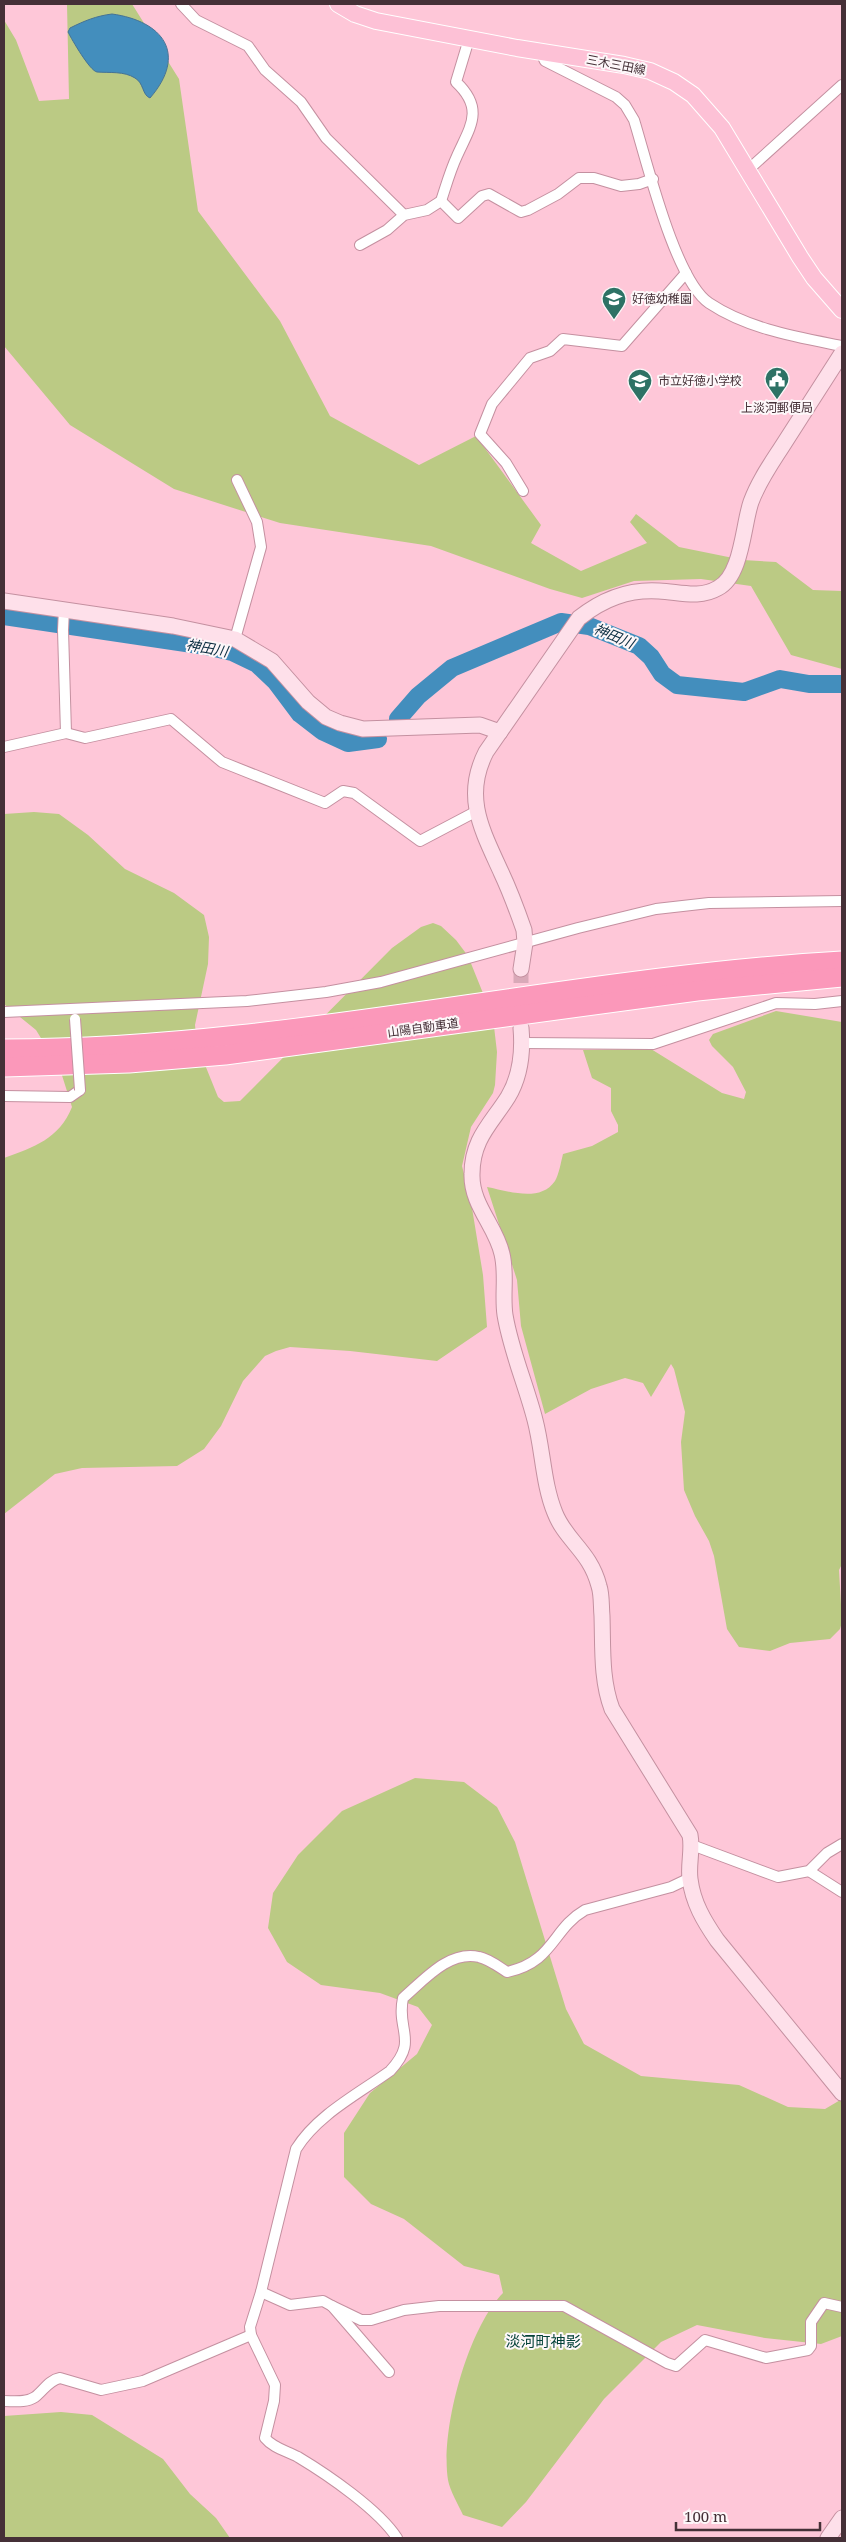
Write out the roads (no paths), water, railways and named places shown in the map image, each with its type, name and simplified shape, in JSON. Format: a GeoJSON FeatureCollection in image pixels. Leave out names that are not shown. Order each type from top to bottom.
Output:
{"type":"FeatureCollection","features":[{"type":"Feature","properties":{"kind":"highway","name":"山陽自動車道"},"geometry":{"type":"LineString","coordinates":[[4,1049],[128,1044],[223,1036],[695,972],[842,961]]}},
{"type":"Feature","properties":{"kind":"highway","name":"山陽自動車道"},"geometry":{"type":"LineString","coordinates":[[4,1067],[129,1063],[225,1055],[697,991],[842,977]]}},
{"type":"Feature","properties":{"kind":"main road","name":"三木三田線"},"geometry":{"type":"LineString","coordinates":[[338,4],[356,14],[376,21],[469,39],[624,64],[650,71],[674,82],[693,95],[722,128],[800,257],[814,278],[842,310]]}},
{"type":"Feature","properties":{"kind":"street"},"geometry":{"type":"LineString","coordinates":[[181,4],[196,20],[248,46],[265,70],[301,102],[326,138],[404,215]]}},
{"type":"Feature","properties":{"kind":"street"},"geometry":{"type":"LineString","coordinates":[[360,245],[387,230],[404,215],[427,210],[441,201],[450,171],[472,126],[474,114],[472,102],[456,82],[469,39]]}},
{"type":"Feature","properties":{"kind":"street"},"geometry":{"type":"LineString","coordinates":[[540,51],[545,61],[616,97],[625,105],[634,120],[672,242],[696,290],[708,303],[736,317],[787,336],[842,346]]}},
{"type":"Feature","properties":{"kind":"street"},"geometry":{"type":"LineString","coordinates":[[748,170],[842,85]]}},
{"type":"Feature","properties":{"kind":"street"},"geometry":{"type":"LineString","coordinates":[[441,201],[458,218],[482,196],[489,194],[521,212],[558,194],[578,178],[594,178],[621,186],[639,184],[653,179]]}},
{"type":"Feature","properties":{"kind":"street"},"geometry":{"type":"LineString","coordinates":[[523,491],[506,463],[480,434],[492,404],[530,358],[550,351],[563,339],[622,346],[686,273]]}},
{"type":"Feature","properties":{"kind":"street"},"geometry":{"type":"LineString","coordinates":[[521,969],[525,943],[524,930],[513,898],[482,829],[476,811],[475,785],[480,764],[579,618],[609,598],[628,592],[659,591],[689,595],[706,594],[721,587],[735,568],[751,502],[765,474],[842,353]]}},
{"type":"Feature","properties":{"kind":"street"},"geometry":{"type":"LineString","coordinates":[[235,639],[261,547],[257,522],[237,480]]}},
{"type":"Feature","properties":{"kind":"street"},"geometry":{"type":"LineString","coordinates":[[4,600],[64,614],[173,626],[235,639],[272,662],[308,702],[326,717],[340,723],[363,729],[480,725],[500,732]]}},
{"type":"Feature","properties":{"kind":"street"},"geometry":{"type":"LineString","coordinates":[[64,614],[66,733]]}},
{"type":"Feature","properties":{"kind":"street"},"geometry":{"type":"LineString","coordinates":[[4,747],[66,733],[85,738],[171,719],[222,762],[325,803],[343,791],[354,793],[420,841],[476,811]]}},
{"type":"Feature","properties":{"kind":"street"},"geometry":{"type":"LineString","coordinates":[[4,1012],[75,1014],[247,1001],[326,992],[381,982],[578,928],[662,909],[709,903],[842,901]]}},
{"type":"Feature","properties":{"kind":"street"},"geometry":{"type":"LineString","coordinates":[[842,1001],[815,1004],[776,1003],[653,1044],[521,1035],[514,1084],[508,1097],[481,1134],[475,1148],[472,1176],[473,1190],[502,1255],[508,1332],[535,1420],[555,1513],[561,1526],[585,1554],[594,1569],[600,1588],[606,1692],[617,1717],[690,1835],[692,1845],[690,1878],[700,1916],[717,1940],[842,2093]]}},
{"type":"Feature","properties":{"kind":"street"},"geometry":{"type":"LineString","coordinates":[[4,1096],[70,1097],[80,1090],[75,1014]]}},
{"type":"Feature","properties":{"kind":"street"},"geometry":{"type":"LineString","coordinates":[[692,1845],[778,1876],[809,1871],[827,1853],[842,1844]]}},
{"type":"Feature","properties":{"kind":"street"},"geometry":{"type":"LineString","coordinates":[[809,1871],[842,1892]]}},
{"type":"Feature","properties":{"kind":"street"},"geometry":{"type":"LineString","coordinates":[[397,2538],[377,2514],[298,2457],[270,2444],[265,2438],[275,2385],[251,2335],[250,2327],[261,2292],[296,2150],[305,2135],[319,2121],[390,2070],[400,2060],[406,2044],[400,2012],[402,1998],[452,1958],[463,1955],[481,1957],[507,1972],[518,1969],[540,1958],[575,1916],[585,1910],[671,1887],[690,1878]]}},
{"type":"Feature","properties":{"kind":"street"},"geometry":{"type":"LineString","coordinates":[[261,2292],[290,2305],[323,2301],[361,2320],[371,2320],[404,2310],[439,2306],[564,2306],[667,2363],[676,2366],[705,2340],[766,2358],[808,2350],[811,2346],[811,2322],[824,2303],[842,2307]]}},
{"type":"Feature","properties":{"kind":"street"},"geometry":{"type":"LineString","coordinates":[[332,2306],[389,2372]]}},
{"type":"Feature","properties":{"kind":"street"},"geometry":{"type":"LineString","coordinates":[[4,2401],[20,2402],[34,2398],[54,2379],[60,2378],[102,2390],[143,2381],[251,2335]]}},
{"type":"Feature","properties":{"kind":"street"},"geometry":{"type":"LineString","coordinates":[[828,2538],[842,2518]]}},
{"type":"Feature","properties":{"kind":"water"},"geometry":{"type":"Polygon","coordinates":[[[112,14],[145,24],[156,32],[164,42],[168,54],[167,67],[161,82],[150,98],[138,80],[131,76],[122,73],[97,72],[94,70],[81,55],[68,32],[70,28],[85,21],[112,14]]]}},
{"type":"Feature","properties":{"kind":"waterway","name":"神田川"},"geometry":{"type":"LineString","coordinates":[[4,616],[206,646],[232,652],[257,664],[276,682],[300,714],[322,731],[348,743],[378,739]]}},
{"type":"Feature","properties":{"kind":"waterway","name":"神田川"},"geometry":{"type":"LineString","coordinates":[[398,719],[418,696],[452,668],[561,622],[589,626],[639,646],[651,657],[662,674],[677,685],[744,692],[780,679],[809,684],[842,684]]}},
{"type":"Feature","properties":{"kind":"tunnel"},"geometry":{"type":"LineString","coordinates":[[521,969],[521,1006]]}},
{"type":"Feature","properties":{"kind":"place","name":"好徳幼稚園"},"geometry":{"type":"Point","coordinates":[614,320]}},
{"type":"Feature","properties":{"kind":"place","name":"上淡河郵便局"},"geometry":{"type":"Point","coordinates":[777,400]}},
{"type":"Feature","properties":{"kind":"place","name":"市立好徳小学校"},"geometry":{"type":"Point","coordinates":[640,402]}},
{"type":"Feature","properties":{"kind":"district","name":"淡河町神影"},"geometry":{"type":"Point","coordinates":[543,2342]}}]}
